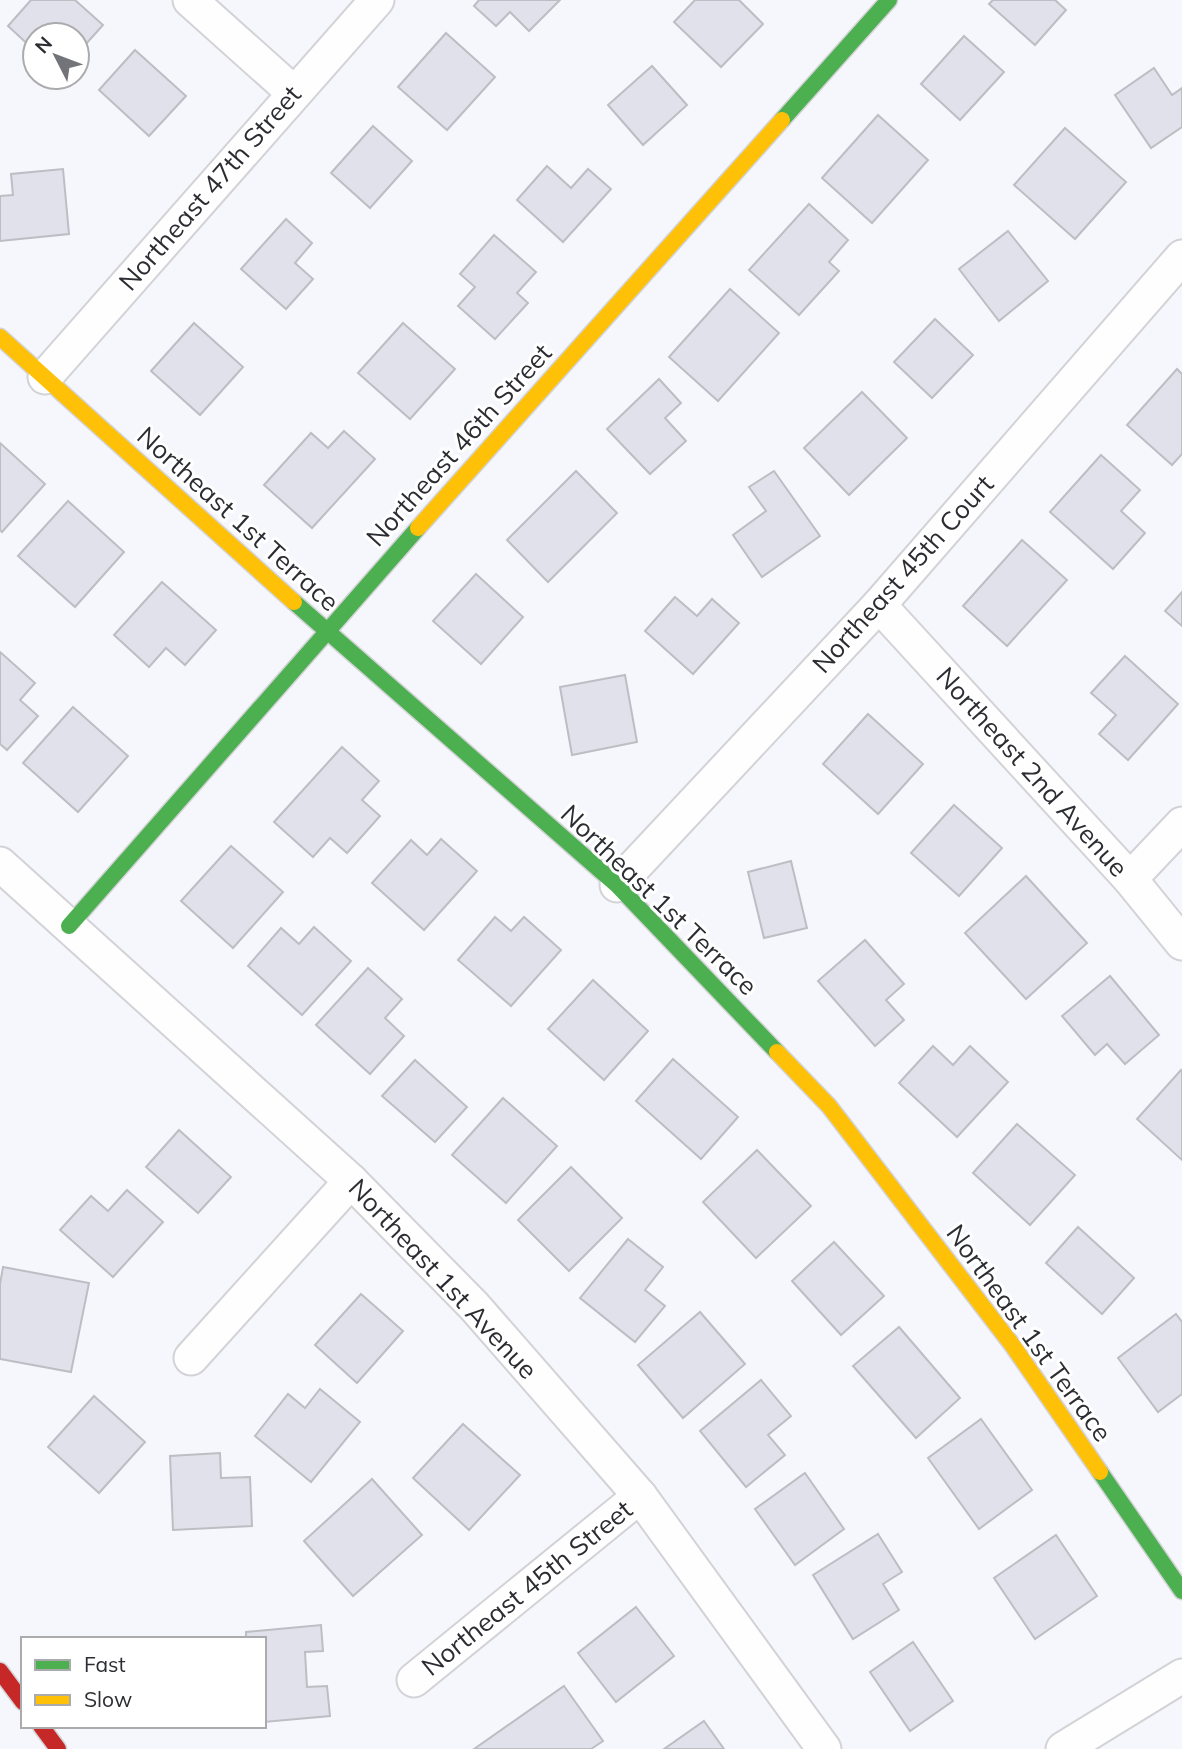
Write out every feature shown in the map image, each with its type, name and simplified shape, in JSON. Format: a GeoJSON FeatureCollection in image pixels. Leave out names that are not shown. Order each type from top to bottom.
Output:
{"type":"FeatureCollection","features":[{"type":"Feature","properties":{"kind":"main road","name":"Northeast 46th Street"},"geometry":{"type":"LineString","coordinates":[[69,926],[326,631],[889,0]]}},
{"type":"Feature","properties":{"kind":"main road","name":"Northeast 1st Terrace"},"geometry":{"type":"LineString","coordinates":[[0,337],[326,631],[617,885],[830,1106],[1013,1346],[1182,1591]]}},
{"type":"Feature","properties":{"kind":"main road"},"geometry":{"type":"LineString","coordinates":[[0,1671],[21,1699]]}},
{"type":"Feature","properties":{"kind":"main road"},"geometry":{"type":"LineString","coordinates":[[42,1728],[58,1749]]}},
{"type":"Feature","properties":{"kind":"street"},"geometry":{"type":"LineString","coordinates":[[190,0],[295,93]]}},
{"type":"Feature","properties":{"kind":"street","name":"Northeast 47th Street"},"geometry":{"type":"LineString","coordinates":[[45,377],[377,0]]}},
{"type":"Feature","properties":{"kind":"street","name":"Northeast 45th Court"},"geometry":{"type":"LineString","coordinates":[[617,885],[879,605],[1182,257]]}},
{"type":"Feature","properties":{"kind":"street","name":"Northeast 2nd Avenue"},"geometry":{"type":"LineString","coordinates":[[879,605],[1130,879],[1182,943]]}},
{"type":"Feature","properties":{"kind":"street"},"geometry":{"type":"LineString","coordinates":[[1130,879],[1182,824]]}},
{"type":"Feature","properties":{"kind":"street","name":"Northeast 1st Avenue"},"geometry":{"type":"LineString","coordinates":[[0,864],[351,1181],[474,1306],[640,1496],[824,1749]]}},
{"type":"Feature","properties":{"kind":"street"},"geometry":{"type":"LineString","coordinates":[[191,1359],[351,1181]]}},
{"type":"Feature","properties":{"kind":"street","name":"Northeast 45th Street"},"geometry":{"type":"LineString","coordinates":[[414,1680],[640,1496]]}},
{"type":"Feature","properties":{"kind":"street"},"geometry":{"type":"LineString","coordinates":[[1063,1749],[1182,1676]]}},
{"type":"Feature","properties":{"kind":"building"},"geometry":{"type":"Polygon","coordinates":[[[31,0],[75,0],[103,25],[91,38],[91,21],[21,21],[21,38],[8,26],[31,0]]]}},
{"type":"Feature","properties":{"kind":"building"},"geometry":{"type":"Polygon","coordinates":[[[479,0],[560,0],[529,31],[510,12],[496,26],[474,6],[479,0]]]}},
{"type":"Feature","properties":{"kind":"building"},"geometry":{"type":"Polygon","coordinates":[[[695,0],[739,0],[763,24],[721,67],[674,22],[695,0]]]}},
{"type":"Feature","properties":{"kind":"building"},"geometry":{"type":"Polygon","coordinates":[[[993,0],[1055,0],[1066,10],[1035,45],[989,4],[993,0]]]}},
{"type":"Feature","properties":{"kind":"building"},"geometry":{"type":"Polygon","coordinates":[[[446,33],[495,77],[447,130],[398,87],[446,33]]]}},
{"type":"Feature","properties":{"kind":"building"},"geometry":{"type":"Polygon","coordinates":[[[964,36],[1004,72],[960,120],[921,84],[964,36]]]}},
{"type":"Feature","properties":{"kind":"building"},"geometry":{"type":"Polygon","coordinates":[[[135,50],[186,96],[149,136],[99,90],[135,50]]]}},
{"type":"Feature","properties":{"kind":"building"},"geometry":{"type":"Polygon","coordinates":[[[652,66],[687,105],[643,145],[608,105],[652,66]]]}},
{"type":"Feature","properties":{"kind":"building"},"geometry":{"type":"Polygon","coordinates":[[[1154,68],[1172,95],[1182,88],[1182,127],[1151,148],[1115,95],[1154,68]]]}},
{"type":"Feature","properties":{"kind":"building"},"geometry":{"type":"Polygon","coordinates":[[[878,115],[928,160],[872,223],[822,178],[878,115]]]}},
{"type":"Feature","properties":{"kind":"building"},"geometry":{"type":"Polygon","coordinates":[[[373,126],[412,161],[370,208],[331,173],[373,126]]]}},
{"type":"Feature","properties":{"kind":"building"},"geometry":{"type":"Polygon","coordinates":[[[1065,128],[1126,182],[1075,239],[1014,185],[1065,128]]]}},
{"type":"Feature","properties":{"kind":"building"},"geometry":{"type":"Polygon","coordinates":[[[547,166],[571,188],[588,169],[611,189],[563,242],[517,200],[547,166]]]}},
{"type":"Feature","properties":{"kind":"building"},"geometry":{"type":"Polygon","coordinates":[[[63,169],[69,234],[0,241],[0,196],[13,195],[11,174],[63,169]]]}},
{"type":"Feature","properties":{"kind":"building"},"geometry":{"type":"Polygon","coordinates":[[[809,204],[848,240],[829,262],[839,271],[799,315],[749,270],[809,204]]]}},
{"type":"Feature","properties":{"kind":"building"},"geometry":{"type":"Polygon","coordinates":[[[286,219],[312,243],[295,263],[313,279],[286,309],[241,269],[286,219]]]}},
{"type":"Feature","properties":{"kind":"building"},"geometry":{"type":"Polygon","coordinates":[[[1008,231],[1048,281],[999,321],[959,269],[1008,231]]]}},
{"type":"Feature","properties":{"kind":"building"},"geometry":{"type":"Polygon","coordinates":[[[494,235],[536,272],[517,293],[528,303],[495,339],[458,306],[475,287],[460,274],[494,235]]]}},
{"type":"Feature","properties":{"kind":"building"},"geometry":{"type":"Polygon","coordinates":[[[730,289],[779,333],[718,401],[669,357],[730,289]]]}},
{"type":"Feature","properties":{"kind":"building"},"geometry":{"type":"Polygon","coordinates":[[[935,319],[973,355],[932,398],[894,362],[935,319]]]}},
{"type":"Feature","properties":{"kind":"building"},"geometry":{"type":"Polygon","coordinates":[[[194,323],[243,367],[200,415],[151,371],[194,323]]]}},
{"type":"Feature","properties":{"kind":"building"},"geometry":{"type":"Polygon","coordinates":[[[403,323],[455,369],[410,419],[358,373],[403,323]]]}},
{"type":"Feature","properties":{"kind":"building"},"geometry":{"type":"Polygon","coordinates":[[[1177,369],[1182,374],[1182,454],[1172,465],[1127,425],[1177,369]]]}},
{"type":"Feature","properties":{"kind":"building"},"geometry":{"type":"Polygon","coordinates":[[[659,379],[681,403],[665,418],[686,441],[650,474],[607,429],[659,379]]]}},
{"type":"Feature","properties":{"kind":"building"},"geometry":{"type":"Polygon","coordinates":[[[862,392],[907,438],[849,495],[804,448],[862,392]]]}},
{"type":"Feature","properties":{"kind":"building"},"geometry":{"type":"Polygon","coordinates":[[[344,431],[375,459],[312,528],[264,485],[311,433],[328,448],[344,431]]]}},
{"type":"Feature","properties":{"kind":"building"},"geometry":{"type":"Polygon","coordinates":[[[0,443],[45,484],[2,532],[0,530],[0,443]]]}},
{"type":"Feature","properties":{"kind":"building"},"geometry":{"type":"Polygon","coordinates":[[[1101,455],[1140,490],[1121,511],[1145,533],[1113,569],[1050,512],[1101,455]]]}},
{"type":"Feature","properties":{"kind":"building"},"geometry":{"type":"Polygon","coordinates":[[[576,471],[617,513],[548,582],[507,540],[576,471]]]}},
{"type":"Feature","properties":{"kind":"building"},"geometry":{"type":"Polygon","coordinates":[[[774,471],[820,536],[762,577],[733,535],[766,511],[749,487],[774,471]]]}},
{"type":"Feature","properties":{"kind":"building"},"geometry":{"type":"Polygon","coordinates":[[[68,501],[124,552],[75,607],[18,556],[68,501]]]}},
{"type":"Feature","properties":{"kind":"building"},"geometry":{"type":"Polygon","coordinates":[[[1022,540],[1067,580],[1007,646],[963,606],[1022,540]]]}},
{"type":"Feature","properties":{"kind":"building"},"geometry":{"type":"Polygon","coordinates":[[[476,574],[523,617],[481,664],[433,621],[476,574]]]}},
{"type":"Feature","properties":{"kind":"building"},"geometry":{"type":"Polygon","coordinates":[[[162,582],[216,630],[185,665],[166,648],[149,667],[114,635],[162,582]]]}},
{"type":"Feature","properties":{"kind":"building"},"geometry":{"type":"Polygon","coordinates":[[[1182,592],[1182,626],[1165,611],[1182,592]]]}},
{"type":"Feature","properties":{"kind":"building"},"geometry":{"type":"Polygon","coordinates":[[[675,597],[697,616],[712,599],[739,623],[693,674],[645,631],[675,597]]]}},
{"type":"Feature","properties":{"kind":"building"},"geometry":{"type":"Polygon","coordinates":[[[0,652],[35,683],[20,700],[38,716],[7,750],[0,744],[0,652]]]}},
{"type":"Feature","properties":{"kind":"building"},"geometry":{"type":"Polygon","coordinates":[[[1125,656],[1178,704],[1128,760],[1099,734],[1116,715],[1091,693],[1125,656]]]}},
{"type":"Feature","properties":{"kind":"building"},"geometry":{"type":"Polygon","coordinates":[[[625,675],[637,742],[572,755],[560,687],[625,675]]]}},
{"type":"Feature","properties":{"kind":"building"},"geometry":{"type":"Polygon","coordinates":[[[73,707],[128,756],[78,812],[23,763],[73,707]]]}},
{"type":"Feature","properties":{"kind":"building"},"geometry":{"type":"Polygon","coordinates":[[[868,714],[923,764],[878,814],[823,764],[868,714]]]}},
{"type":"Feature","properties":{"kind":"building"},"geometry":{"type":"Polygon","coordinates":[[[342,747],[379,781],[362,800],[380,816],[347,853],[330,838],[313,857],[274,822],[342,747]]]}},
{"type":"Feature","properties":{"kind":"building"},"geometry":{"type":"Polygon","coordinates":[[[954,805],[1002,848],[959,896],[911,853],[954,805]]]}},
{"type":"Feature","properties":{"kind":"building"},"geometry":{"type":"Polygon","coordinates":[[[441,839],[477,871],[424,930],[372,883],[411,840],[427,855],[441,839]]]}},
{"type":"Feature","properties":{"kind":"building"},"geometry":{"type":"Polygon","coordinates":[[[231,846],[283,892],[233,948],[181,901],[231,846]]]}},
{"type":"Feature","properties":{"kind":"building"},"geometry":{"type":"Polygon","coordinates":[[[791,861],[807,928],[764,938],[748,872],[791,861]]]}},
{"type":"Feature","properties":{"kind":"building"},"geometry":{"type":"Polygon","coordinates":[[[1026,876],[1087,943],[1026,999],[965,933],[1026,876]]]}},
{"type":"Feature","properties":{"kind":"building"},"geometry":{"type":"Polygon","coordinates":[[[495,917],[511,931],[524,917],[561,950],[511,1006],[458,960],[495,917]]]}},
{"type":"Feature","properties":{"kind":"building"},"geometry":{"type":"Polygon","coordinates":[[[314,927],[351,961],[302,1015],[248,966],[281,928],[299,944],[314,927]]]}},
{"type":"Feature","properties":{"kind":"building"},"geometry":{"type":"Polygon","coordinates":[[[865,940],[904,984],[886,1000],[904,1020],[875,1046],[818,981],[865,940]]]}},
{"type":"Feature","properties":{"kind":"building"},"geometry":{"type":"Polygon","coordinates":[[[368,968],[402,999],[385,1018],[404,1036],[370,1074],[316,1025],[368,968]]]}},
{"type":"Feature","properties":{"kind":"building"},"geometry":{"type":"Polygon","coordinates":[[[1110,976],[1159,1035],[1125,1064],[1107,1044],[1095,1055],[1062,1016],[1110,976]]]}},
{"type":"Feature","properties":{"kind":"building"},"geometry":{"type":"Polygon","coordinates":[[[593,980],[648,1031],[604,1080],[548,1029],[593,980]]]}},
{"type":"Feature","properties":{"kind":"building"},"geometry":{"type":"Polygon","coordinates":[[[933,1046],[953,1065],[970,1046],[1008,1082],[957,1137],[899,1083],[933,1046]]]}},
{"type":"Feature","properties":{"kind":"building"},"geometry":{"type":"Polygon","coordinates":[[[673,1059],[738,1117],[701,1159],[636,1101],[673,1059]]]}},
{"type":"Feature","properties":{"kind":"building"},"geometry":{"type":"Polygon","coordinates":[[[415,1060],[467,1107],[435,1142],[382,1096],[415,1060]]]}},
{"type":"Feature","properties":{"kind":"building"},"geometry":{"type":"Polygon","coordinates":[[[1182,1071],[1182,1160],[1137,1119],[1182,1071]]]}},
{"type":"Feature","properties":{"kind":"building"},"geometry":{"type":"Polygon","coordinates":[[[503,1098],[557,1146],[506,1203],[452,1155],[503,1098]]]}},
{"type":"Feature","properties":{"kind":"building"},"geometry":{"type":"Polygon","coordinates":[[[1017,1124],[1075,1175],[1030,1225],[973,1173],[1017,1124]]]}},
{"type":"Feature","properties":{"kind":"building"},"geometry":{"type":"Polygon","coordinates":[[[179,1130],[231,1177],[198,1213],[146,1167],[179,1130]]]}},
{"type":"Feature","properties":{"kind":"building"},"geometry":{"type":"Polygon","coordinates":[[[757,1150],[811,1206],[756,1258],[703,1202],[757,1150]]]}},
{"type":"Feature","properties":{"kind":"building"},"geometry":{"type":"Polygon","coordinates":[[[571,1167],[622,1218],[569,1271],[518,1220],[571,1167]]]}},
{"type":"Feature","properties":{"kind":"building"},"geometry":{"type":"Polygon","coordinates":[[[127,1190],[163,1222],[113,1277],[60,1230],[91,1196],[108,1211],[127,1190]]]}},
{"type":"Feature","properties":{"kind":"building"},"geometry":{"type":"Polygon","coordinates":[[[1078,1227],[1134,1278],[1102,1314],[1046,1263],[1078,1227]]]}},
{"type":"Feature","properties":{"kind":"building"},"geometry":{"type":"Polygon","coordinates":[[[628,1239],[663,1267],[645,1290],[665,1306],[635,1342],[580,1298],[628,1239]]]}},
{"type":"Feature","properties":{"kind":"building"},"geometry":{"type":"Polygon","coordinates":[[[834,1242],[884,1296],[841,1335],[792,1281],[834,1242]]]}},
{"type":"Feature","properties":{"kind":"building"},"geometry":{"type":"Polygon","coordinates":[[[3,1267],[89,1283],[71,1372],[0,1359],[0,1284],[3,1267]]]}},
{"type":"Feature","properties":{"kind":"building"},"geometry":{"type":"Polygon","coordinates":[[[361,1294],[403,1331],[357,1383],[315,1345],[361,1294]]]}},
{"type":"Feature","properties":{"kind":"building"},"geometry":{"type":"Polygon","coordinates":[[[700,1312],[745,1364],[683,1418],[638,1365],[700,1312]]]}},
{"type":"Feature","properties":{"kind":"building"},"geometry":{"type":"Polygon","coordinates":[[[1176,1314],[1182,1322],[1182,1394],[1158,1412],[1118,1358],[1176,1314]]]}},
{"type":"Feature","properties":{"kind":"building"},"geometry":{"type":"Polygon","coordinates":[[[899,1327],[960,1398],[916,1438],[853,1366],[899,1327]]]}},
{"type":"Feature","properties":{"kind":"building"},"geometry":{"type":"Polygon","coordinates":[[[761,1380],[791,1416],[768,1435],[785,1455],[746,1487],[700,1431],[761,1380]]]}},
{"type":"Feature","properties":{"kind":"building"},"geometry":{"type":"Polygon","coordinates":[[[320,1389],[360,1422],[311,1482],[255,1436],[288,1394],[305,1408],[320,1389]]]}},
{"type":"Feature","properties":{"kind":"building"},"geometry":{"type":"Polygon","coordinates":[[[94,1396],[145,1442],[99,1493],[48,1447],[94,1396]]]}},
{"type":"Feature","properties":{"kind":"building"},"geometry":{"type":"Polygon","coordinates":[[[981,1419],[1032,1490],[979,1529],[928,1458],[981,1419]]]}},
{"type":"Feature","properties":{"kind":"building"},"geometry":{"type":"Polygon","coordinates":[[[463,1424],[520,1475],[469,1530],[413,1478],[463,1424]]]}},
{"type":"Feature","properties":{"kind":"building"},"geometry":{"type":"Polygon","coordinates":[[[220,1453],[221,1478],[250,1477],[252,1526],[173,1530],[170,1456],[220,1453]]]}},
{"type":"Feature","properties":{"kind":"building"},"geometry":{"type":"Polygon","coordinates":[[[805,1473],[844,1529],[795,1565],[755,1509],[805,1473]]]}},
{"type":"Feature","properties":{"kind":"building"},"geometry":{"type":"Polygon","coordinates":[[[372,1479],[422,1535],[353,1596],[304,1541],[372,1479]]]}},
{"type":"Feature","properties":{"kind":"building"},"geometry":{"type":"Polygon","coordinates":[[[878,1534],[902,1572],[883,1584],[899,1610],[853,1639],[813,1575],[878,1534]]]}},
{"type":"Feature","properties":{"kind":"building"},"geometry":{"type":"Polygon","coordinates":[[[1056,1535],[1097,1596],[1035,1639],[994,1578],[1056,1535]]]}},
{"type":"Feature","properties":{"kind":"building"},"geometry":{"type":"Polygon","coordinates":[[[636,1607],[674,1656],[616,1702],[578,1653],[636,1607]]]}},
{"type":"Feature","properties":{"kind":"building"},"geometry":{"type":"Polygon","coordinates":[[[321,1625],[323,1651],[305,1652],[307,1687],[327,1686],[330,1716],[266,1722],[266,1637],[246,1637],[246,1632],[321,1625]]]}},
{"type":"Feature","properties":{"kind":"building"},"geometry":{"type":"Polygon","coordinates":[[[913,1642],[953,1701],[910,1731],[870,1672],[913,1642]]]}},
{"type":"Feature","properties":{"kind":"building"},"geometry":{"type":"Polygon","coordinates":[[[564,1686],[603,1741],[591,1749],[474,1749],[564,1686]]]}},
{"type":"Feature","properties":{"kind":"building"},"geometry":{"type":"Polygon","coordinates":[[[704,1721],[724,1749],[664,1749],[704,1721]]]}},
{"type":"Feature","properties":{"kind":"traffic: fast"},"geometry":{"type":"LineString","coordinates":[[782,120],[889,0]]}},
{"type":"Feature","properties":{"kind":"traffic: fast"},"geometry":{"type":"LineString","coordinates":[[69,926],[418,528]]}},
{"type":"Feature","properties":{"kind":"traffic: fast"},"geometry":{"type":"LineString","coordinates":[[294,602],[617,885],[777,1052]]}},
{"type":"Feature","properties":{"kind":"traffic: fast"},"geometry":{"type":"LineString","coordinates":[[1100,1472],[1182,1591]]}},
{"type":"Feature","properties":{"kind":"traffic: slow"},"geometry":{"type":"LineString","coordinates":[[418,528],[782,120]]}},
{"type":"Feature","properties":{"kind":"traffic: slow"},"geometry":{"type":"LineString","coordinates":[[0,337],[294,602]]}},
{"type":"Feature","properties":{"kind":"traffic: slow"},"geometry":{"type":"LineString","coordinates":[[777,1052],[829,1106],[1013,1346],[1100,1472]]}},
{"type":"Feature","properties":{"kind":"traffic: jam"},"geometry":{"type":"LineString","coordinates":[[0,1671],[21,1699]]}},
{"type":"Feature","properties":{"kind":"traffic: jam"},"geometry":{"type":"LineString","coordinates":[[42,1728],[58,1749]]}}]}
